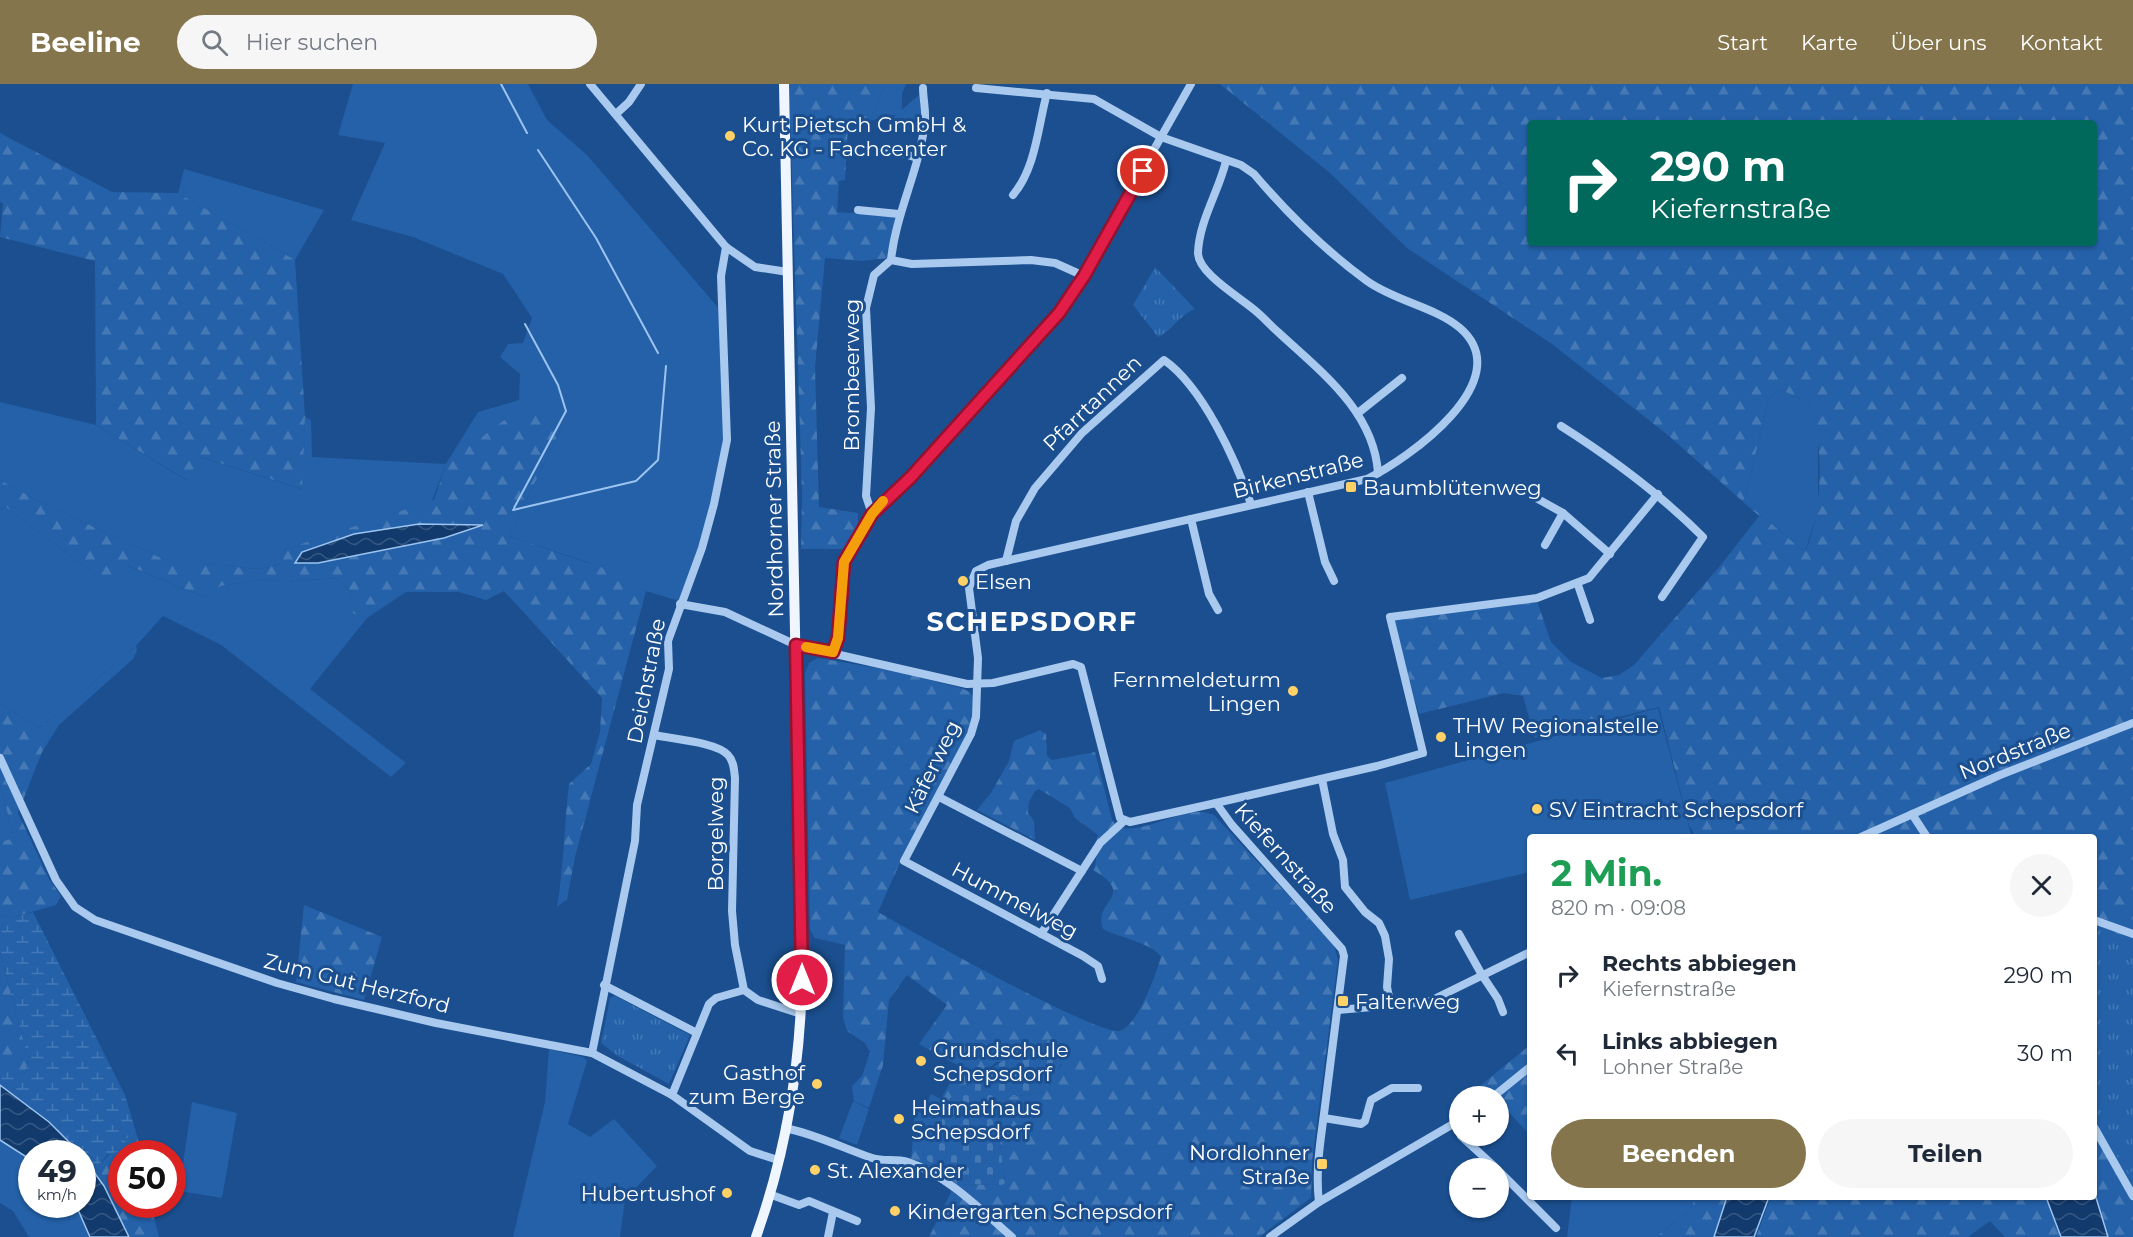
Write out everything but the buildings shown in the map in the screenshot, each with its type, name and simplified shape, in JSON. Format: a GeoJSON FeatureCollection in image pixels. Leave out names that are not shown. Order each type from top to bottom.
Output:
{"type":"FeatureCollection","features":[{"type":"Feature","properties":{"kind":"main road","name":"Nordhorner Straße"},"geometry":{"type":"LineString","coordinates":[[756,1237],[785,1128],[801,1014],[803,945],[784,84]]}},
{"type":"Feature","properties":{"kind":"street"},"geometry":{"type":"LineString","coordinates":[[590,84],[726,247],[755,267],[788,272]]}},
{"type":"Feature","properties":{"kind":"street"},"geometry":{"type":"LineString","coordinates":[[616,114],[629,102],[641,84]]}},
{"type":"Feature","properties":{"kind":"street"},"geometry":{"type":"LineString","coordinates":[[833,652],[838,638],[844,562],[872,514],[906,482],[1059,313],[1084,276],[1191,84]]}},
{"type":"Feature","properties":{"kind":"street"},"geometry":{"type":"LineString","coordinates":[[923,88],[925,119],[917,158],[899,214],[891,260],[912,264],[1031,260],[1055,263],[1084,276]]}},
{"type":"Feature","properties":{"kind":"street","name":"Birkenstraße"},"geometry":{"type":"LineString","coordinates":[[976,88],[1094,99],[1161,137],[1240,165],[1254,174],[1332,252],[1368,282],[1451,321],[1470,341],[1475,354],[1476,370],[1471,387],[1448,420],[1418,446],[1367,479],[988,565],[976,571],[971,579],[969,597],[978,658],[976,685]]}},
{"type":"Feature","properties":{"kind":"street"},"geometry":{"type":"LineString","coordinates":[[1013,195],[1022,184],[1039,133],[1047,93]]}},
{"type":"Feature","properties":{"kind":"street"},"geometry":{"type":"LineString","coordinates":[[887,148],[917,158]]}},
{"type":"Feature","properties":{"kind":"street"},"geometry":{"type":"LineString","coordinates":[[1226,161],[1202,234],[1198,254],[1200,263],[1327,377],[1358,413],[1372,439],[1378,473]]}},
{"type":"Feature","properties":{"kind":"street"},"geometry":{"type":"LineString","coordinates":[[858,210],[899,214]]}},
{"type":"Feature","properties":{"kind":"street","name":"Deichstraße"},"geometry":{"type":"LineString","coordinates":[[592,1053],[635,841],[637,805],[669,669],[669,641],[680,604],[686,596],[695,571],[714,504],[727,440],[721,276],[726,247]]}},
{"type":"Feature","properties":{"kind":"street","name":"Brombeerweg"},"geometry":{"type":"LineString","coordinates":[[872,514],[866,496],[871,408],[866,308],[874,275],[891,260]]}},
{"type":"Feature","properties":{"kind":"street","name":"Pfarrtannen"},"geometry":{"type":"LineString","coordinates":[[1006,561],[1016,521],[1035,488],[1082,433],[1164,360],[1182,378],[1213,421],[1237,467],[1251,504]]}},
{"type":"Feature","properties":{"kind":"street"},"geometry":{"type":"LineString","coordinates":[[1358,413],[1402,378]]}},
{"type":"Feature","properties":{"kind":"street"},"geometry":{"type":"LineString","coordinates":[[1561,426],[1607,456],[1658,494],[1703,537],[1662,597]]}},
{"type":"Feature","properties":{"kind":"street"},"geometry":{"type":"LineString","coordinates":[[1520,489],[1563,513],[1610,554]]}},
{"type":"Feature","properties":{"kind":"street"},"geometry":{"type":"LineString","coordinates":[[1308,492],[1324,562],[1334,581]]}},
{"type":"Feature","properties":{"kind":"street"},"geometry":{"type":"LineString","coordinates":[[1216,803],[1423,753],[1390,617],[1537,598],[1578,585],[1589,579],[1658,494]]}},
{"type":"Feature","properties":{"kind":"street"},"geometry":{"type":"LineString","coordinates":[[1545,545],[1563,513]]}},
{"type":"Feature","properties":{"kind":"street"},"geometry":{"type":"LineString","coordinates":[[1191,519],[1209,594],[1218,610]]}},
{"type":"Feature","properties":{"kind":"street"},"geometry":{"type":"LineString","coordinates":[[1578,585],[1590,620]]}},
{"type":"Feature","properties":{"kind":"street"},"geometry":{"type":"LineString","coordinates":[[680,604],[725,612],[796,645],[976,685],[1072,664],[1081,667],[1117,814],[1124,821],[1100,843],[1041,934]]}},
{"type":"Feature","properties":{"kind":"street","name":"Käferweg"},"geometry":{"type":"LineString","coordinates":[[904,861],[971,734],[976,717],[976,685]]}},
{"type":"Feature","properties":{"kind":"street","name":"Nordstraße"},"geometry":{"type":"LineString","coordinates":[[1870,834],[2000,775],[2133,723]]}},
{"type":"Feature","properties":{"kind":"street","name":"Borgelweg"},"geometry":{"type":"LineString","coordinates":[[654,735],[723,750],[731,760],[735,778],[732,912],[735,945],[744,990]]}},
{"type":"Feature","properties":{"kind":"street","name":"Zum Gut Herzford"},"geometry":{"type":"LineString","coordinates":[[0,758],[56,880],[75,907],[95,921],[277,983],[334,999],[436,1023],[592,1053],[672,1095],[750,1151],[778,1160]]}},
{"type":"Feature","properties":{"kind":"street"},"geometry":{"type":"LineString","coordinates":[[1322,779],[1333,834],[1343,860],[1345,886],[1365,912],[1379,923],[1385,936],[1389,959],[1387,987],[1391,1005]]}},
{"type":"Feature","properties":{"kind":"street"},"geometry":{"type":"LineString","coordinates":[[939,797],[1082,871]]}},
{"type":"Feature","properties":{"kind":"street","name":"Kiefernstraße"},"geometry":{"type":"LineString","coordinates":[[1124,821],[1216,803],[1232,825],[1342,949],[1344,956],[1338,1010],[1316,1180],[1319,1202]]}},
{"type":"Feature","properties":{"kind":"street"},"geometry":{"type":"LineString","coordinates":[[1912,814],[1925,834]]}},
{"type":"Feature","properties":{"kind":"street","name":"Hummelweg"},"geometry":{"type":"LineString","coordinates":[[904,861],[1098,966],[1102,979]]}},
{"type":"Feature","properties":{"kind":"street"},"geometry":{"type":"LineString","coordinates":[[2097,921],[2133,934]]}},
{"type":"Feature","properties":{"kind":"street"},"geometry":{"type":"LineString","coordinates":[[1459,934],[1498,999],[1503,1012]]}},
{"type":"Feature","properties":{"kind":"street"},"geometry":{"type":"LineString","coordinates":[[1338,1010],[1428,1002],[1527,953]]}},
{"type":"Feature","properties":{"kind":"street"},"geometry":{"type":"LineString","coordinates":[[604,985],[697,1033]]}},
{"type":"Feature","properties":{"kind":"street"},"geometry":{"type":"LineString","coordinates":[[672,1095],[709,1004],[716,998],[744,990],[758,1000],[801,1014]]}},
{"type":"Feature","properties":{"kind":"street"},"geometry":{"type":"LineString","coordinates":[[1506,1086],[1527,1069]]}},
{"type":"Feature","properties":{"kind":"street"},"geometry":{"type":"LineString","coordinates":[[1324,1118],[1361,1124],[1365,1121],[1371,1100],[1392,1088],[1418,1088]]}},
{"type":"Feature","properties":{"kind":"street"},"geometry":{"type":"LineString","coordinates":[[1270,1237],[1319,1202],[1449,1127]]}},
{"type":"Feature","properties":{"kind":"street"},"geometry":{"type":"LineString","coordinates":[[785,1128],[876,1159],[895,1158],[915,1165],[946,1184],[1012,1237]]}},
{"type":"Feature","properties":{"kind":"street"},"geometry":{"type":"LineString","coordinates":[[2097,1132],[2133,1196]]}},
{"type":"Feature","properties":{"kind":"street"},"geometry":{"type":"LineString","coordinates":[[1472,1146],[1485,1158]]}},
{"type":"Feature","properties":{"kind":"street"},"geometry":{"type":"LineString","coordinates":[[1509,1181],[1527,1199]]}},
{"type":"Feature","properties":{"kind":"street"},"geometry":{"type":"LineString","coordinates":[[769,1194],[799,1205],[809,1201],[857,1221]]}},
{"type":"Feature","properties":{"kind":"street"},"geometry":{"type":"LineString","coordinates":[[1528,1200],[1556,1228]]}},
{"type":"Feature","properties":{"kind":"street"},"geometry":{"type":"LineString","coordinates":[[828,1237],[833,1212]]}},
{"type":"Feature","properties":{"kind":"green space"},"geometry":{"type":"Polygon","coordinates":[[[353,84],[528,84],[547,120],[587,155],[722,312],[725,440],[712,502],[689,580],[679,601],[646,591],[587,562],[509,536],[562,427],[446,464],[478,412],[519,400],[520,374],[500,357],[508,344],[523,343],[532,318],[503,274],[413,237],[351,220],[385,143],[338,135],[353,84]]]}},
{"type":"Feature","properties":{"kind":"green space"},"geometry":{"type":"Polygon","coordinates":[[[789,84],[886,84],[869,121],[848,126],[845,180],[839,181],[837,212],[896,216],[888,258],[862,261],[825,258],[815,367],[819,507],[858,513],[858,529],[847,549],[801,549],[802,495],[789,84]]]}},
{"type":"Feature","properties":{"kind":"green space"},"geometry":{"type":"Polygon","coordinates":[[[886,84],[906,84],[902,94],[902,113],[869,121],[886,84]]]}},
{"type":"Feature","properties":{"kind":"green space"},"geometry":{"type":"Polygon","coordinates":[[[1220,84],[2133,84],[2133,986],[2097,941],[2097,834],[1694,834],[1689,825],[1659,707],[1535,738],[1523,696],[1504,693],[1419,714],[1390,617],[1536,598],[1551,642],[1571,662],[1602,678],[1619,675],[1634,665],[1720,566],[1759,516],[1669,436],[1552,344],[1407,248],[1330,173],[1220,84]],[[1779,389],[1769,399],[1744,501],[1805,552],[1815,518],[1820,478],[1818,438],[1810,403],[1779,389]]]}},
{"type":"Feature","properties":{"kind":"green space"},"geometry":{"type":"Polygon","coordinates":[[[919,95],[922,118],[917,131],[893,127],[891,119],[919,95]]]}},
{"type":"Feature","properties":{"kind":"green space"},"geometry":{"type":"Polygon","coordinates":[[[0,133],[112,192],[178,193],[295,260],[305,417],[302,489],[201,457],[187,480],[96,425],[95,261],[0,237],[3,203],[0,202],[0,133]]]}},
{"type":"Feature","properties":{"kind":"green space"},"geometry":{"type":"Polygon","coordinates":[[[184,169],[324,210],[295,260],[178,193],[184,169]]]}},
{"type":"Feature","properties":{"kind":"green space"},"geometry":{"type":"Polygon","coordinates":[[[1155,267],[1195,309],[1184,315],[1158,337],[1133,305],[1155,267]]]}},
{"type":"Feature","properties":{"kind":"green space"},"geometry":{"type":"Polygon","coordinates":[[[1779,389],[1810,403],[1818,425],[1818,511],[1805,552],[1744,501],[1769,399],[1779,389]]]}},
{"type":"Feature","properties":{"kind":"green space"},"geometry":{"type":"Polygon","coordinates":[[[0,402],[96,425],[186,480],[200,457],[301,489],[305,417],[311,420],[312,457],[446,464],[432,501],[286,549],[279,564],[243,568],[179,564],[172,563],[42,503],[0,480],[0,402]]]}},
{"type":"Feature","properties":{"kind":"green space"},"geometry":{"type":"Polygon","coordinates":[[[517,414],[554,415],[562,427],[509,536],[603,568],[646,591],[575,857],[567,899],[557,907],[569,784],[591,764],[600,732],[602,698],[504,591],[486,600],[459,592],[406,592],[367,618],[346,611],[351,592],[336,578],[283,582],[265,579],[221,586],[204,597],[127,565],[116,580],[99,578],[6,507],[0,510],[0,480],[42,503],[172,563],[264,568],[279,564],[286,549],[434,500],[446,464],[503,421],[517,414]]]}},
{"type":"Feature","properties":{"kind":"green space"},"geometry":{"type":"Polygon","coordinates":[[[6,507],[99,578],[126,565],[204,597],[221,586],[265,579],[283,582],[336,578],[351,592],[347,611],[367,618],[310,689],[406,763],[391,777],[221,645],[163,616],[136,646],[40,728],[0,704],[0,510],[6,507]]]}},
{"type":"Feature","properties":{"kind":"green space"},"geometry":{"type":"Polygon","coordinates":[[[136,646],[137,651],[133,659],[59,725],[42,752],[18,813],[49,879],[61,896],[56,905],[10,918],[0,915],[0,842],[14,838],[0,784],[0,704],[40,728],[136,646]]]}},
{"type":"Feature","properties":{"kind":"green space"},"geometry":{"type":"Polygon","coordinates":[[[818,658],[895,671],[970,692],[973,697],[972,721],[964,744],[898,867],[878,912],[1002,980],[1103,1028],[1119,1031],[1126,1028],[1132,1021],[1145,999],[1161,957],[1151,948],[1103,929],[1101,919],[1103,911],[1113,892],[1112,886],[1106,879],[1093,870],[1096,862],[1098,835],[1075,818],[1070,808],[1039,789],[1035,791],[1029,802],[1028,813],[1034,821],[1035,840],[977,810],[991,793],[1009,761],[1014,741],[1040,730],[1046,734],[1047,756],[1052,760],[1095,752],[1112,820],[1118,827],[1129,829],[1141,827],[1192,813],[1203,812],[1214,815],[1334,945],[1338,960],[1312,1161],[1311,1198],[1259,1237],[929,1237],[951,1192],[947,1183],[911,1162],[915,1111],[921,1113],[931,1094],[941,1099],[959,1066],[919,1044],[947,1005],[907,975],[889,1000],[883,1065],[869,1108],[854,1101],[852,1086],[862,1076],[870,1052],[865,1043],[847,1031],[843,1017],[845,945],[815,938],[810,930],[805,673],[809,663],[818,658]],[[997,1062],[967,1084],[953,1099],[947,1108],[940,1132],[925,1145],[923,1157],[957,1184],[1003,1185],[1005,1182],[1000,1127],[1004,1106],[1009,1097],[1041,1093],[1062,1064],[997,1062]]]}},
{"type":"Feature","properties":{"kind":"green space","name":"SV Eintracht Schepsdorf"},"geometry":{"type":"Polygon","coordinates":[[[1658,708],[1691,834],[1527,834],[1527,873],[1410,900],[1385,783],[1658,708]]]}},
{"type":"Feature","properties":{"kind":"green space"},"geometry":{"type":"Polygon","coordinates":[[[0,784],[14,838],[0,842],[0,784]]]}},
{"type":"Feature","properties":{"kind":"green space"},"geometry":{"type":"Polygon","coordinates":[[[304,905],[382,937],[364,1000],[296,982],[304,905]]]}},
{"type":"Feature","properties":{"kind":"green space"},"geometry":{"type":"Polygon","coordinates":[[[33,912],[125,1095],[138,1139],[108,1140],[108,1155],[99,1165],[104,1186],[96,1174],[96,1140],[68,1140],[49,1122],[0,1085],[0,1062],[16,1075],[26,1072],[28,1058],[0,952],[0,915],[10,918],[33,912]]]}},
{"type":"Feature","properties":{"kind":"green space"},"geometry":{"type":"Polygon","coordinates":[[[2097,926],[2133,940],[2133,1171],[2128,1174],[2097,1124],[2097,926]]]}},
{"type":"Feature","properties":{"kind":"green space"},"geometry":{"type":"Polygon","coordinates":[[[0,952],[28,1058],[26,1072],[16,1075],[0,1062],[0,952]]]}},
{"type":"Feature","properties":{"kind":"green space"},"geometry":{"type":"Polygon","coordinates":[[[615,996],[690,1035],[669,1084],[616,1055],[601,1043],[610,998],[615,996]]]}},
{"type":"Feature","properties":{"kind":"green space"},"geometry":{"type":"Polygon","coordinates":[[[1051,1040],[1062,1052],[1062,1059],[1056,1074],[1041,1093],[1009,1097],[1004,1106],[1000,1139],[1005,1183],[1002,1185],[957,1184],[923,1157],[925,1145],[940,1132],[943,1113],[951,1097],[972,1080],[1032,1043],[1051,1040]]]}},
{"type":"Feature","properties":{"kind":"green space"},"geometry":{"type":"Polygon","coordinates":[[[1527,1047],[1527,1132],[1509,1112],[1509,1086],[1480,1086],[1527,1047]]]}},
{"type":"Feature","properties":{"kind":"green space"},"geometry":{"type":"Polygon","coordinates":[[[549,1049],[583,1057],[587,1061],[568,1124],[590,1137],[614,1119],[657,1166],[625,1199],[620,1237],[513,1237],[545,1102],[549,1049]]]}},
{"type":"Feature","properties":{"kind":"green space"},"geometry":{"type":"Polygon","coordinates":[[[853,1101],[869,1109],[857,1145],[839,1138],[853,1101]]]}},
{"type":"Feature","properties":{"kind":"green space"},"geometry":{"type":"Polygon","coordinates":[[[192,1102],[237,1113],[222,1198],[186,1192],[186,1143],[192,1102]]]}},
{"type":"Feature","properties":{"kind":"green space"},"geometry":{"type":"Polygon","coordinates":[[[2097,1110],[2133,1115],[2133,1237],[2108,1237],[2097,1200],[2097,1110]]]}},
{"type":"Feature","properties":{"kind":"green space"},"geometry":{"type":"Polygon","coordinates":[[[0,1140],[18,1152],[18,1218],[82,1218],[90,1237],[29,1237],[13,1211],[0,1203],[0,1140]]]}},
{"type":"Feature","properties":{"kind":"green space"},"geometry":{"type":"Polygon","coordinates":[[[108,1156],[108,1194],[104,1186],[99,1165],[108,1156]]]}},
{"type":"Feature","properties":{"kind":"green space"},"geometry":{"type":"Polygon","coordinates":[[[1572,1200],[1694,1200],[1691,1210],[1659,1234],[1659,1237],[1567,1237],[1572,1200]]]}},
{"type":"Feature","properties":{"kind":"green space"},"geometry":{"type":"Polygon","coordinates":[[[1694,1200],[1726,1200],[1714,1237],[1659,1237],[1658,1235],[1691,1210],[1694,1200]]]}},
{"type":"Feature","properties":{"kind":"green space"},"geometry":{"type":"Polygon","coordinates":[[[1770,1200],[2047,1200],[2061,1237],[2005,1237],[1990,1221],[1968,1237],[1756,1237],[1770,1200]]]}},
{"type":"Feature","properties":{"kind":"green space"},"geometry":{"type":"Polygon","coordinates":[[[120,1218],[154,1218],[159,1237],[129,1237],[120,1218]]]}},
{"type":"Feature","properties":{"kind":"water"},"geometry":{"type":"Polygon","coordinates":[[[419,524],[483,525],[444,538],[318,563],[295,563],[302,552],[354,534],[419,524]]]}},
{"type":"Feature","properties":{"kind":"water"},"geometry":{"type":"Polygon","coordinates":[[[0,1085],[49,1122],[67,1140],[18,1140],[18,1152],[0,1140],[0,1085]]]}},
{"type":"Feature","properties":{"kind":"water"},"geometry":{"type":"Polygon","coordinates":[[[96,1175],[108,1194],[108,1218],[120,1218],[129,1237],[90,1237],[82,1218],[96,1218],[96,1175]]]}},
{"type":"Feature","properties":{"kind":"water"},"geometry":{"type":"Polygon","coordinates":[[[1726,1200],[1768,1200],[1754,1237],[1714,1237],[1726,1200]]]}},
{"type":"Feature","properties":{"kind":"water"},"geometry":{"type":"Polygon","coordinates":[[[2047,1200],[2097,1200],[2108,1237],[2061,1237],[2047,1200]]]}},
{"type":"Feature","properties":{"kind":"waterway"},"geometry":{"type":"LineString","coordinates":[[501,84],[527,133]]}},
{"type":"Feature","properties":{"kind":"waterway"},"geometry":{"type":"LineString","coordinates":[[538,150],[596,238],[658,353]]}},
{"type":"Feature","properties":{"kind":"waterway"},"geometry":{"type":"LineString","coordinates":[[514,508],[566,411],[558,385],[525,324]]}},
{"type":"Feature","properties":{"kind":"waterway"},"geometry":{"type":"LineString","coordinates":[[513,510],[636,481],[658,460],[666,366]]}},
{"type":"Feature","properties":{"kind":"slow traffic"},"geometry":{"type":"LineString","coordinates":[[806,647],[833,652],[838,638],[841,575],[844,562],[872,514],[883,501]]}},
{"type":"Feature","properties":{"kind":"place","name":"Kurt Pietsch GmbH & Co. KG - Fachcenter"},"geometry":{"type":"Point","coordinates":[730,136]}},
{"type":"Feature","properties":{"kind":"place","name":"Baumblütenweg"},"geometry":{"type":"Point","coordinates":[1351,487]}},
{"type":"Feature","properties":{"kind":"place","name":"Elsen"},"geometry":{"type":"Point","coordinates":[963,581]}},
{"type":"Feature","properties":{"kind":"place","name":"Fernmeldeturm Lingen"},"geometry":{"type":"Point","coordinates":[1293,691]}},
{"type":"Feature","properties":{"kind":"place","name":"THW Regionalstelle Lingen"},"geometry":{"type":"Point","coordinates":[1441,737]}},
{"type":"Feature","properties":{"kind":"place","name":"SV Eintracht Schepsdorf"},"geometry":{"type":"Point","coordinates":[1537,809]}},
{"type":"Feature","properties":{"kind":"place","name":"Falterweg"},"geometry":{"type":"Point","coordinates":[1343,1001]}},
{"type":"Feature","properties":{"kind":"place","name":"Grundschule Schepsdorf"},"geometry":{"type":"Point","coordinates":[921,1061]}},
{"type":"Feature","properties":{"kind":"place","name":"Gasthof zum Berge"},"geometry":{"type":"Point","coordinates":[817,1084]}},
{"type":"Feature","properties":{"kind":"place","name":"Heimathaus Schepsdorf"},"geometry":{"type":"Point","coordinates":[899,1119]}},
{"type":"Feature","properties":{"kind":"place","name":"Nordlohner Straße"},"geometry":{"type":"Point","coordinates":[1322,1164]}},
{"type":"Feature","properties":{"kind":"place","name":"St. Alexander"},"geometry":{"type":"Point","coordinates":[815,1170]}},
{"type":"Feature","properties":{"kind":"place","name":"Hubertushof"},"geometry":{"type":"Point","coordinates":[727,1193]}},
{"type":"Feature","properties":{"kind":"place","name":"Kindergarten Schepsdorf"},"geometry":{"type":"Point","coordinates":[895,1211]}},
{"type":"Feature","properties":{"kind":"district","name":"SCHEPSDORF"},"geometry":{"type":"Point","coordinates":[1032,621]}},
{"type":"Feature","properties":{"kind":"route"},"geometry":{"type":"LineString","coordinates":[[802,980],[796,645],[833,652],[838,638],[841,575],[844,562],[872,514],[911,477],[1059,313],[1084,276],[1143,171]]}}]}
